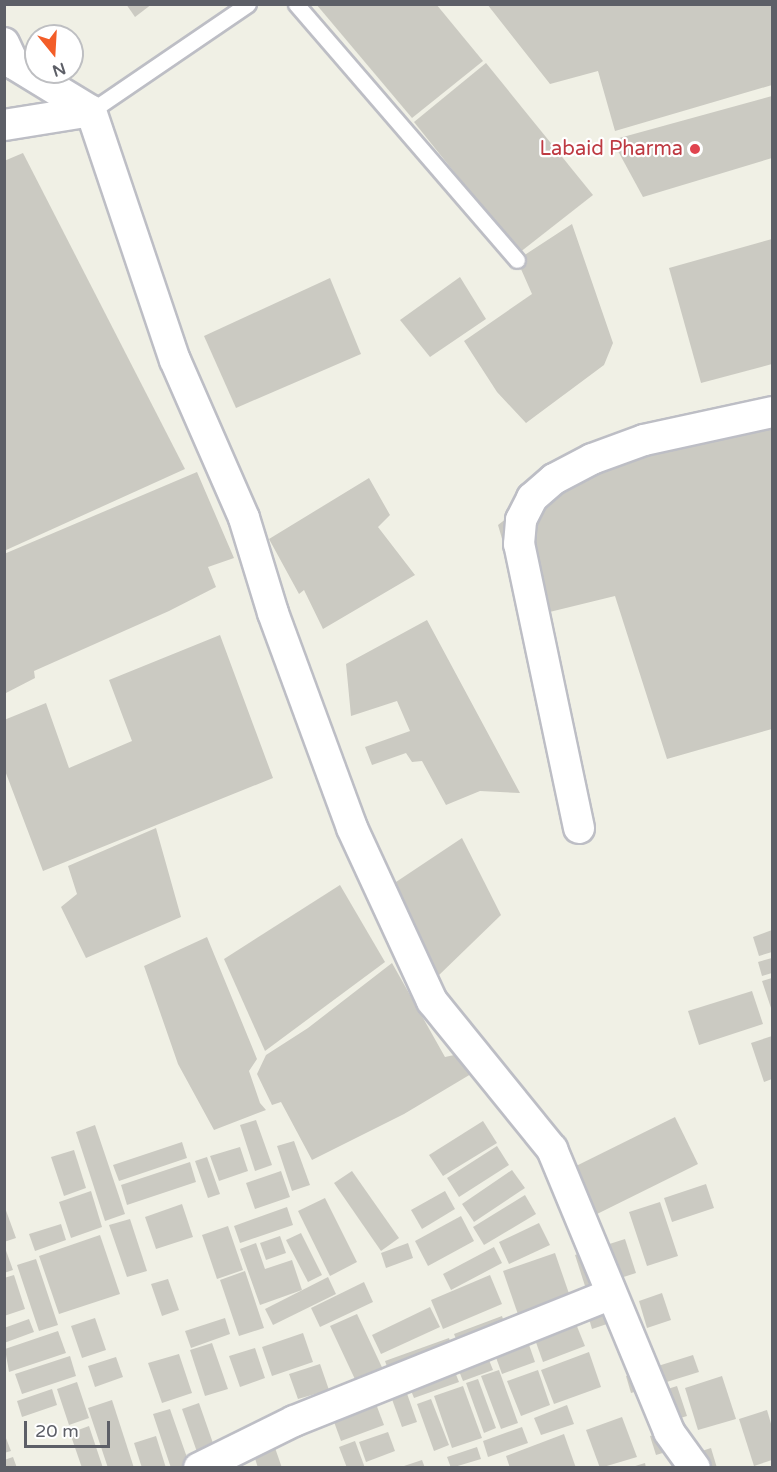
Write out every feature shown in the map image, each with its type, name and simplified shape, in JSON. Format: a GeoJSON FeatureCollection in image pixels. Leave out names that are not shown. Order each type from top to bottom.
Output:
{"type":"FeatureCollection","features":[{"type":"Feature","properties":{"kind":"street"},"geometry":{"type":"LineString","coordinates":[[4,43],[14,64],[91,111],[175,360],[244,518],[273,613],[352,828],[432,1001],[552,1149],[669,1432],[695,1467]]}},
{"type":"Feature","properties":{"kind":"street"},"geometry":{"type":"LineString","coordinates":[[4,125],[91,111]]}},
{"type":"Feature","properties":{"kind":"street"},"geometry":{"type":"LineString","coordinates":[[579,828],[519,543],[521,520],[532,498],[554,479],[592,459],[644,440],[772,412]]}},
{"type":"Feature","properties":{"kind":"street"},"geometry":{"type":"LineString","coordinates":[[199,1467],[294,1421],[611,1294]]}},
{"type":"Feature","properties":{"kind":"lane"},"geometry":{"type":"LineString","coordinates":[[91,111],[248,4]]}},
{"type":"Feature","properties":{"kind":"lane"},"geometry":{"type":"LineString","coordinates":[[296,4],[517,260]]}},
{"type":"Feature","properties":{"kind":"building"},"geometry":{"type":"Polygon","coordinates":[[[126,4],[152,4],[135,17],[126,4]]]}},
{"type":"Feature","properties":{"kind":"building"},"geometry":{"type":"Polygon","coordinates":[[[316,4],[436,4],[483,61],[412,118],[316,4]]]}},
{"type":"Feature","properties":{"kind":"building"},"geometry":{"type":"Polygon","coordinates":[[[487,4],[772,4],[772,85],[615,131],[598,71],[550,84],[487,4]]]}},
{"type":"Feature","properties":{"kind":"building"},"geometry":{"type":"Polygon","coordinates":[[[486,63],[593,195],[519,253],[414,122],[486,63]]]}},
{"type":"Feature","properties":{"kind":"building","name":"Labaid Pharma"},"geometry":{"type":"Polygon","coordinates":[[[772,96],[772,158],[643,197],[612,140],[772,96]]]}},
{"type":"Feature","properties":{"kind":"building"},"geometry":{"type":"Polygon","coordinates":[[[23,153],[185,469],[4,551],[4,161],[23,153]]]}},
{"type":"Feature","properties":{"kind":"building"},"geometry":{"type":"Polygon","coordinates":[[[572,224],[613,343],[604,365],[526,423],[497,392],[464,341],[532,294],[517,260],[572,224]]]}},
{"type":"Feature","properties":{"kind":"building"},"geometry":{"type":"Polygon","coordinates":[[[772,239],[772,364],[701,383],[669,268],[772,239]]]}},
{"type":"Feature","properties":{"kind":"building"},"geometry":{"type":"Polygon","coordinates":[[[460,277],[486,319],[430,357],[400,320],[460,277]]]}},
{"type":"Feature","properties":{"kind":"building"},"geometry":{"type":"Polygon","coordinates":[[[330,278],[361,354],[236,408],[204,336],[330,278]]]}},
{"type":"Feature","properties":{"kind":"building"},"geometry":{"type":"Polygon","coordinates":[[[772,425],[772,729],[667,759],[615,596],[525,618],[498,525],[557,480],[772,425]]]}},
{"type":"Feature","properties":{"kind":"building"},"geometry":{"type":"Polygon","coordinates":[[[197,472],[234,558],[208,567],[216,587],[169,611],[34,671],[35,678],[6,693],[4,554],[197,472]]]}},
{"type":"Feature","properties":{"kind":"building"},"geometry":{"type":"Polygon","coordinates":[[[369,478],[390,515],[378,527],[415,575],[323,629],[304,590],[299,594],[269,539],[369,478]]]}},
{"type":"Feature","properties":{"kind":"building"},"geometry":{"type":"Polygon","coordinates":[[[427,620],[520,793],[480,791],[446,805],[422,761],[412,762],[406,753],[372,765],[365,747],[410,731],[397,701],[351,716],[346,664],[427,620]]]}},
{"type":"Feature","properties":{"kind":"building"},"geometry":{"type":"Polygon","coordinates":[[[220,635],[273,778],[43,871],[4,768],[4,720],[46,703],[69,768],[132,741],[109,680],[220,635]]]}},
{"type":"Feature","properties":{"kind":"building"},"geometry":{"type":"Polygon","coordinates":[[[156,828],[181,917],[86,958],[61,907],[77,894],[68,866],[156,828]]]}},
{"type":"Feature","properties":{"kind":"building"},"geometry":{"type":"Polygon","coordinates":[[[462,838],[501,915],[437,977],[390,886],[462,838]]]}},
{"type":"Feature","properties":{"kind":"building"},"geometry":{"type":"Polygon","coordinates":[[[340,885],[385,962],[265,1051],[224,959],[340,885]]]}},
{"type":"Feature","properties":{"kind":"building"},"geometry":{"type":"Polygon","coordinates":[[[772,930],[772,952],[759,956],[753,937],[772,930]]]}},
{"type":"Feature","properties":{"kind":"building"},"geometry":{"type":"Polygon","coordinates":[[[207,937],[257,1059],[249,1071],[260,1103],[266,1110],[214,1130],[178,1064],[144,966],[207,937]]]}},
{"type":"Feature","properties":{"kind":"building"},"geometry":{"type":"Polygon","coordinates":[[[772,958],[772,973],[762,976],[758,962],[772,958]]]}},
{"type":"Feature","properties":{"kind":"building"},"geometry":{"type":"Polygon","coordinates":[[[392,963],[445,1057],[459,1054],[471,1074],[404,1114],[312,1160],[281,1102],[272,1105],[257,1074],[266,1055],[308,1028],[392,963]]]}},
{"type":"Feature","properties":{"kind":"building"},"geometry":{"type":"Polygon","coordinates":[[[772,978],[772,1011],[762,981],[772,978]]]}},
{"type":"Feature","properties":{"kind":"building"},"geometry":{"type":"Polygon","coordinates":[[[752,991],[763,1024],[699,1045],[688,1011],[752,991]]]}},
{"type":"Feature","properties":{"kind":"building"},"geometry":{"type":"Polygon","coordinates":[[[772,1036],[772,1079],[764,1082],[751,1043],[772,1036]]]}},
{"type":"Feature","properties":{"kind":"building"},"geometry":{"type":"Polygon","coordinates":[[[675,1117],[698,1164],[593,1216],[570,1169],[675,1117]]]}},
{"type":"Feature","properties":{"kind":"building"},"geometry":{"type":"Polygon","coordinates":[[[256,1120],[272,1165],[255,1171],[240,1125],[256,1120]]]}},
{"type":"Feature","properties":{"kind":"building"},"geometry":{"type":"Polygon","coordinates":[[[483,1121],[497,1143],[443,1176],[429,1155],[483,1121]]]}},
{"type":"Feature","properties":{"kind":"building"},"geometry":{"type":"Polygon","coordinates":[[[95,1125],[125,1214],[105,1221],[76,1132],[95,1125]]]}},
{"type":"Feature","properties":{"kind":"building"},"geometry":{"type":"Polygon","coordinates":[[[294,1141],[310,1185],[292,1191],[277,1146],[294,1141]]]}},
{"type":"Feature","properties":{"kind":"building"},"geometry":{"type":"Polygon","coordinates":[[[182,1142],[187,1158],[119,1181],[113,1165],[182,1142]]]}},
{"type":"Feature","properties":{"kind":"building"},"geometry":{"type":"Polygon","coordinates":[[[497,1146],[509,1165],[459,1197],[447,1178],[497,1146]]]}},
{"type":"Feature","properties":{"kind":"building"},"geometry":{"type":"Polygon","coordinates":[[[240,1147],[248,1171],[219,1181],[210,1156],[240,1147]]]}},
{"type":"Feature","properties":{"kind":"building"},"geometry":{"type":"Polygon","coordinates":[[[74,1150],[86,1188],[64,1196],[51,1157],[74,1150]]]}},
{"type":"Feature","properties":{"kind":"building"},"geometry":{"type":"Polygon","coordinates":[[[207,1157],[220,1194],[208,1198],[195,1161],[207,1157]]]}},
{"type":"Feature","properties":{"kind":"building"},"geometry":{"type":"Polygon","coordinates":[[[190,1162],[196,1182],[127,1205],[121,1185],[190,1162]]]}},
{"type":"Feature","properties":{"kind":"building"},"geometry":{"type":"Polygon","coordinates":[[[512,1170],[525,1188],[474,1222],[462,1204],[512,1170]]]}},
{"type":"Feature","properties":{"kind":"building"},"geometry":{"type":"Polygon","coordinates":[[[281,1171],[290,1197],[255,1209],[246,1183],[281,1171]]]}},
{"type":"Feature","properties":{"kind":"building"},"geometry":{"type":"Polygon","coordinates":[[[352,1171],[399,1238],[381,1251],[334,1183],[352,1171]]]}},
{"type":"Feature","properties":{"kind":"building"},"geometry":{"type":"Polygon","coordinates":[[[706,1184],[714,1208],[672,1222],[664,1198],[706,1184]]]}},
{"type":"Feature","properties":{"kind":"building"},"geometry":{"type":"Polygon","coordinates":[[[91,1191],[102,1227],[71,1238],[59,1202],[91,1191]]]}},
{"type":"Feature","properties":{"kind":"building"},"geometry":{"type":"Polygon","coordinates":[[[445,1191],[455,1209],[422,1229],[411,1210],[445,1191]]]}},
{"type":"Feature","properties":{"kind":"building"},"geometry":{"type":"Polygon","coordinates":[[[525,1195],[536,1214],[484,1245],[473,1227],[525,1195]]]}},
{"type":"Feature","properties":{"kind":"building"},"geometry":{"type":"Polygon","coordinates":[[[325,1198],[357,1262],[330,1276],[298,1211],[325,1198]]]}},
{"type":"Feature","properties":{"kind":"building"},"geometry":{"type":"Polygon","coordinates":[[[660,1202],[678,1256],[647,1266],[629,1212],[660,1202]]]}},
{"type":"Feature","properties":{"kind":"building"},"geometry":{"type":"Polygon","coordinates":[[[182,1204],[193,1237],[156,1249],[145,1217],[182,1204]]]}},
{"type":"Feature","properties":{"kind":"building"},"geometry":{"type":"Polygon","coordinates":[[[4,1205],[16,1238],[4,1242],[4,1205]]]}},
{"type":"Feature","properties":{"kind":"building"},"geometry":{"type":"Polygon","coordinates":[[[287,1207],[293,1225],[240,1243],[234,1226],[287,1207]]]}},
{"type":"Feature","properties":{"kind":"building"},"geometry":{"type":"Polygon","coordinates":[[[461,1216],[474,1241],[428,1266],[415,1241],[461,1216]]]}},
{"type":"Feature","properties":{"kind":"building"},"geometry":{"type":"Polygon","coordinates":[[[130,1219],[147,1271],[127,1277],[109,1225],[130,1219]]]}},
{"type":"Feature","properties":{"kind":"building"},"geometry":{"type":"Polygon","coordinates":[[[539,1223],[550,1245],[509,1264],[499,1242],[539,1223]]]}},
{"type":"Feature","properties":{"kind":"building"},"geometry":{"type":"Polygon","coordinates":[[[61,1224],[66,1240],[35,1251],[29,1234],[61,1224]]]}},
{"type":"Feature","properties":{"kind":"building"},"geometry":{"type":"Polygon","coordinates":[[[228,1226],[243,1270],[217,1279],[202,1235],[228,1226]]]}},
{"type":"Feature","properties":{"kind":"building"},"geometry":{"type":"Polygon","coordinates":[[[301,1233],[322,1275],[308,1282],[286,1240],[301,1233]]]}},
{"type":"Feature","properties":{"kind":"building"},"geometry":{"type":"Polygon","coordinates":[[[100,1235],[120,1294],[59,1314],[39,1256],[100,1235]]]}},
{"type":"Feature","properties":{"kind":"building"},"geometry":{"type":"Polygon","coordinates":[[[280,1236],[286,1253],[266,1260],[260,1243],[280,1236]]]}},
{"type":"Feature","properties":{"kind":"building"},"geometry":{"type":"Polygon","coordinates":[[[625,1239],[636,1273],[586,1289],[575,1255],[625,1239]]]}},
{"type":"Feature","properties":{"kind":"building"},"geometry":{"type":"Polygon","coordinates":[[[256,1243],[265,1269],[292,1260],[302,1290],[260,1305],[240,1249],[256,1243]]]}},
{"type":"Feature","properties":{"kind":"building"},"geometry":{"type":"Polygon","coordinates":[[[408,1243],[413,1258],[386,1268],[381,1253],[408,1243]]]}},
{"type":"Feature","properties":{"kind":"building"},"geometry":{"type":"Polygon","coordinates":[[[4,1245],[13,1270],[4,1273],[4,1245]]]}},
{"type":"Feature","properties":{"kind":"building"},"geometry":{"type":"Polygon","coordinates":[[[494,1247],[502,1263],[451,1290],[443,1274],[494,1247]]]}},
{"type":"Feature","properties":{"kind":"building"},"geometry":{"type":"Polygon","coordinates":[[[555,1253],[574,1308],[522,1326],[503,1271],[555,1253]]]}},
{"type":"Feature","properties":{"kind":"building"},"geometry":{"type":"Polygon","coordinates":[[[36,1259],[58,1325],[39,1331],[17,1265],[36,1259]]]}},
{"type":"Feature","properties":{"kind":"building"},"geometry":{"type":"Polygon","coordinates":[[[245,1271],[264,1328],[239,1336],[220,1280],[245,1271]]]}},
{"type":"Feature","properties":{"kind":"building"},"geometry":{"type":"Polygon","coordinates":[[[14,1275],[25,1309],[4,1316],[4,1278],[14,1275]]]}},
{"type":"Feature","properties":{"kind":"building"},"geometry":{"type":"Polygon","coordinates":[[[490,1275],[502,1304],[443,1329],[431,1300],[490,1275]]]}},
{"type":"Feature","properties":{"kind":"building"},"geometry":{"type":"Polygon","coordinates":[[[328,1277],[336,1294],[273,1325],[265,1309],[328,1277]]]}},
{"type":"Feature","properties":{"kind":"building"},"geometry":{"type":"Polygon","coordinates":[[[168,1279],[179,1310],[162,1316],[151,1284],[168,1279]]]}},
{"type":"Feature","properties":{"kind":"building"},"geometry":{"type":"Polygon","coordinates":[[[364,1282],[373,1302],[320,1327],[311,1308],[364,1282]]]}},
{"type":"Feature","properties":{"kind":"building"},"geometry":{"type":"Polygon","coordinates":[[[662,1293],[671,1320],[647,1328],[639,1301],[662,1293]]]}},
{"type":"Feature","properties":{"kind":"building"},"geometry":{"type":"Polygon","coordinates":[[[584,1302],[625,1318],[592,1329],[584,1302]]]}},
{"type":"Feature","properties":{"kind":"building"},"geometry":{"type":"Polygon","coordinates":[[[430,1307],[440,1327],[381,1354],[372,1335],[430,1307]]]}},
{"type":"Feature","properties":{"kind":"building"},"geometry":{"type":"Polygon","coordinates":[[[357,1314],[387,1378],[360,1390],[330,1326],[357,1314]]]}},
{"type":"Feature","properties":{"kind":"building"},"geometry":{"type":"Polygon","coordinates":[[[502,1316],[508,1335],[461,1351],[454,1334],[502,1316]]]}},
{"type":"Feature","properties":{"kind":"building"},"geometry":{"type":"Polygon","coordinates":[[[95,1318],[106,1350],[82,1358],[71,1326],[95,1318]]]}},
{"type":"Feature","properties":{"kind":"building"},"geometry":{"type":"Polygon","coordinates":[[[225,1318],[230,1334],[191,1348],[185,1331],[225,1318]]]}},
{"type":"Feature","properties":{"kind":"building"},"geometry":{"type":"Polygon","coordinates":[[[29,1319],[34,1332],[4,1343],[4,1328],[29,1319]]]}},
{"type":"Feature","properties":{"kind":"building"},"geometry":{"type":"Polygon","coordinates":[[[574,1319],[585,1346],[543,1362],[533,1334],[574,1319]]]}},
{"type":"Feature","properties":{"kind":"building"},"geometry":{"type":"Polygon","coordinates":[[[58,1331],[66,1353],[9,1372],[5,1349],[58,1331]]]}},
{"type":"Feature","properties":{"kind":"building"},"geometry":{"type":"Polygon","coordinates":[[[303,1333],[313,1362],[272,1376],[262,1347],[303,1333]]]}},
{"type":"Feature","properties":{"kind":"building"},"geometry":{"type":"Polygon","coordinates":[[[449,1338],[455,1355],[391,1378],[385,1361],[449,1338]]]}},
{"type":"Feature","properties":{"kind":"building"},"geometry":{"type":"Polygon","coordinates":[[[527,1339],[535,1362],[502,1374],[494,1352],[527,1339]]]}},
{"type":"Feature","properties":{"kind":"building"},"geometry":{"type":"Polygon","coordinates":[[[212,1343],[228,1389],[205,1396],[190,1350],[212,1343]]]}},
{"type":"Feature","properties":{"kind":"building"},"geometry":{"type":"Polygon","coordinates":[[[255,1348],[265,1378],[240,1387],[229,1356],[255,1348]]]}},
{"type":"Feature","properties":{"kind":"building"},"geometry":{"type":"Polygon","coordinates":[[[589,1352],[601,1387],[554,1404],[541,1370],[589,1352]]]}},
{"type":"Feature","properties":{"kind":"building"},"geometry":{"type":"Polygon","coordinates":[[[179,1354],[192,1393],[162,1403],[148,1363],[179,1354]]]}},
{"type":"Feature","properties":{"kind":"building"},"geometry":{"type":"Polygon","coordinates":[[[487,1355],[493,1370],[463,1381],[457,1366],[487,1355]]]}},
{"type":"Feature","properties":{"kind":"building"},"geometry":{"type":"Polygon","coordinates":[[[693,1355],[699,1372],[631,1393],[626,1376],[693,1355]]]}},
{"type":"Feature","properties":{"kind":"building"},"geometry":{"type":"Polygon","coordinates":[[[70,1356],[76,1376],[22,1394],[15,1374],[70,1356]]]}},
{"type":"Feature","properties":{"kind":"building"},"geometry":{"type":"Polygon","coordinates":[[[116,1357],[123,1377],[95,1387],[88,1366],[116,1357]]]}},
{"type":"Feature","properties":{"kind":"building"},"geometry":{"type":"Polygon","coordinates":[[[320,1364],[329,1390],[298,1399],[289,1374],[320,1364]]]}},
{"type":"Feature","properties":{"kind":"building"},"geometry":{"type":"Polygon","coordinates":[[[453,1367],[459,1382],[414,1398],[408,1383],[453,1367]]]}},
{"type":"Feature","properties":{"kind":"building"},"geometry":{"type":"Polygon","coordinates":[[[499,1370],[518,1423],[501,1429],[481,1376],[499,1370]]]}},
{"type":"Feature","properties":{"kind":"building"},"geometry":{"type":"Polygon","coordinates":[[[538,1370],[550,1405],[521,1416],[507,1381],[538,1370]]]}},
{"type":"Feature","properties":{"kind":"building"},"geometry":{"type":"Polygon","coordinates":[[[722,1376],[736,1419],[698,1430],[685,1388],[722,1376]]]}},
{"type":"Feature","properties":{"kind":"building"},"geometry":{"type":"Polygon","coordinates":[[[478,1379],[496,1428],[484,1433],[466,1383],[478,1379]]]}},
{"type":"Feature","properties":{"kind":"building"},"geometry":{"type":"Polygon","coordinates":[[[77,1382],[89,1418],[69,1425],[57,1389],[77,1382]]]}},
{"type":"Feature","properties":{"kind":"building"},"geometry":{"type":"Polygon","coordinates":[[[404,1385],[417,1422],[402,1427],[389,1391],[404,1385]]]}},
{"type":"Feature","properties":{"kind":"building"},"geometry":{"type":"Polygon","coordinates":[[[463,1386],[482,1438],[452,1448],[434,1396],[463,1386]]]}},
{"type":"Feature","properties":{"kind":"building"},"geometry":{"type":"Polygon","coordinates":[[[677,1386],[687,1416],[661,1424],[652,1394],[677,1386]]]}},
{"type":"Feature","properties":{"kind":"building"},"geometry":{"type":"Polygon","coordinates":[[[52,1389],[57,1405],[22,1417],[17,1401],[52,1389]]]}},
{"type":"Feature","properties":{"kind":"building"},"geometry":{"type":"Polygon","coordinates":[[[373,1396],[384,1425],[341,1441],[330,1411],[373,1396]]]}},
{"type":"Feature","properties":{"kind":"building"},"geometry":{"type":"Polygon","coordinates":[[[431,1399],[449,1445],[434,1451],[417,1404],[431,1399]]]}},
{"type":"Feature","properties":{"kind":"building"},"geometry":{"type":"Polygon","coordinates":[[[112,1400],[134,1468],[108,1468],[88,1408],[112,1400]]]}},
{"type":"Feature","properties":{"kind":"building"},"geometry":{"type":"Polygon","coordinates":[[[199,1403],[214,1446],[197,1452],[182,1409],[199,1403]]]}},
{"type":"Feature","properties":{"kind":"building"},"geometry":{"type":"Polygon","coordinates":[[[567,1405],[574,1424],[541,1435],[534,1418],[567,1405]]]}},
{"type":"Feature","properties":{"kind":"building"},"geometry":{"type":"Polygon","coordinates":[[[170,1409],[190,1466],[186,1468],[171,1468],[153,1414],[170,1409]]]}},
{"type":"Feature","properties":{"kind":"building"},"geometry":{"type":"Polygon","coordinates":[[[767,1410],[772,1427],[772,1460],[754,1466],[739,1419],[767,1410]]]}},
{"type":"Feature","properties":{"kind":"building"},"geometry":{"type":"Polygon","coordinates":[[[622,1417],[637,1457],[600,1468],[586,1430],[622,1417]]]}},
{"type":"Feature","properties":{"kind":"building"},"geometry":{"type":"Polygon","coordinates":[[[89,1426],[103,1468],[82,1468],[70,1433],[89,1426]]]}},
{"type":"Feature","properties":{"kind":"building"},"geometry":{"type":"Polygon","coordinates":[[[684,1426],[689,1445],[656,1455],[650,1436],[684,1426]]]}},
{"type":"Feature","properties":{"kind":"building"},"geometry":{"type":"Polygon","coordinates":[[[522,1427],[528,1443],[488,1457],[483,1441],[522,1427]]]}},
{"type":"Feature","properties":{"kind":"building"},"geometry":{"type":"Polygon","coordinates":[[[388,1432],[395,1451],[366,1462],[359,1442],[388,1432]]]}},
{"type":"Feature","properties":{"kind":"building"},"geometry":{"type":"Polygon","coordinates":[[[4,1433],[11,1451],[4,1453],[4,1433]]]}},
{"type":"Feature","properties":{"kind":"building"},"geometry":{"type":"Polygon","coordinates":[[[564,1434],[576,1468],[510,1468],[506,1456],[564,1434]]]}},
{"type":"Feature","properties":{"kind":"building"},"geometry":{"type":"Polygon","coordinates":[[[156,1436],[166,1468],[142,1468],[134,1443],[156,1436]]]}},
{"type":"Feature","properties":{"kind":"building"},"geometry":{"type":"Polygon","coordinates":[[[355,1441],[365,1468],[347,1468],[339,1447],[355,1441]]]}},
{"type":"Feature","properties":{"kind":"building"},"geometry":{"type":"Polygon","coordinates":[[[273,1442],[282,1468],[258,1468],[252,1449],[273,1442]]]}},
{"type":"Feature","properties":{"kind":"building"},"geometry":{"type":"Polygon","coordinates":[[[477,1447],[481,1459],[451,1468],[447,1457],[477,1447]]]}},
{"type":"Feature","properties":{"kind":"building"},"geometry":{"type":"Polygon","coordinates":[[[711,1448],[717,1468],[679,1468],[677,1459],[711,1448]]]}},
{"type":"Feature","properties":{"kind":"building"},"geometry":{"type":"Polygon","coordinates":[[[13,1457],[17,1468],[4,1468],[4,1460],[13,1457]]]}},
{"type":"Feature","properties":{"kind":"building"},"geometry":{"type":"Polygon","coordinates":[[[422,1460],[425,1468],[401,1468],[401,1467],[422,1460]]]}},
{"type":"Feature","properties":{"kind":"building"},"geometry":{"type":"Polygon","coordinates":[[[645,1463],[646,1468],[632,1468],[632,1467],[645,1463]]]}},
{"type":"Feature","properties":{"kind":"place","name":"Labaid Pharma"},"geometry":{"type":"Point","coordinates":[695,149]}}]}
